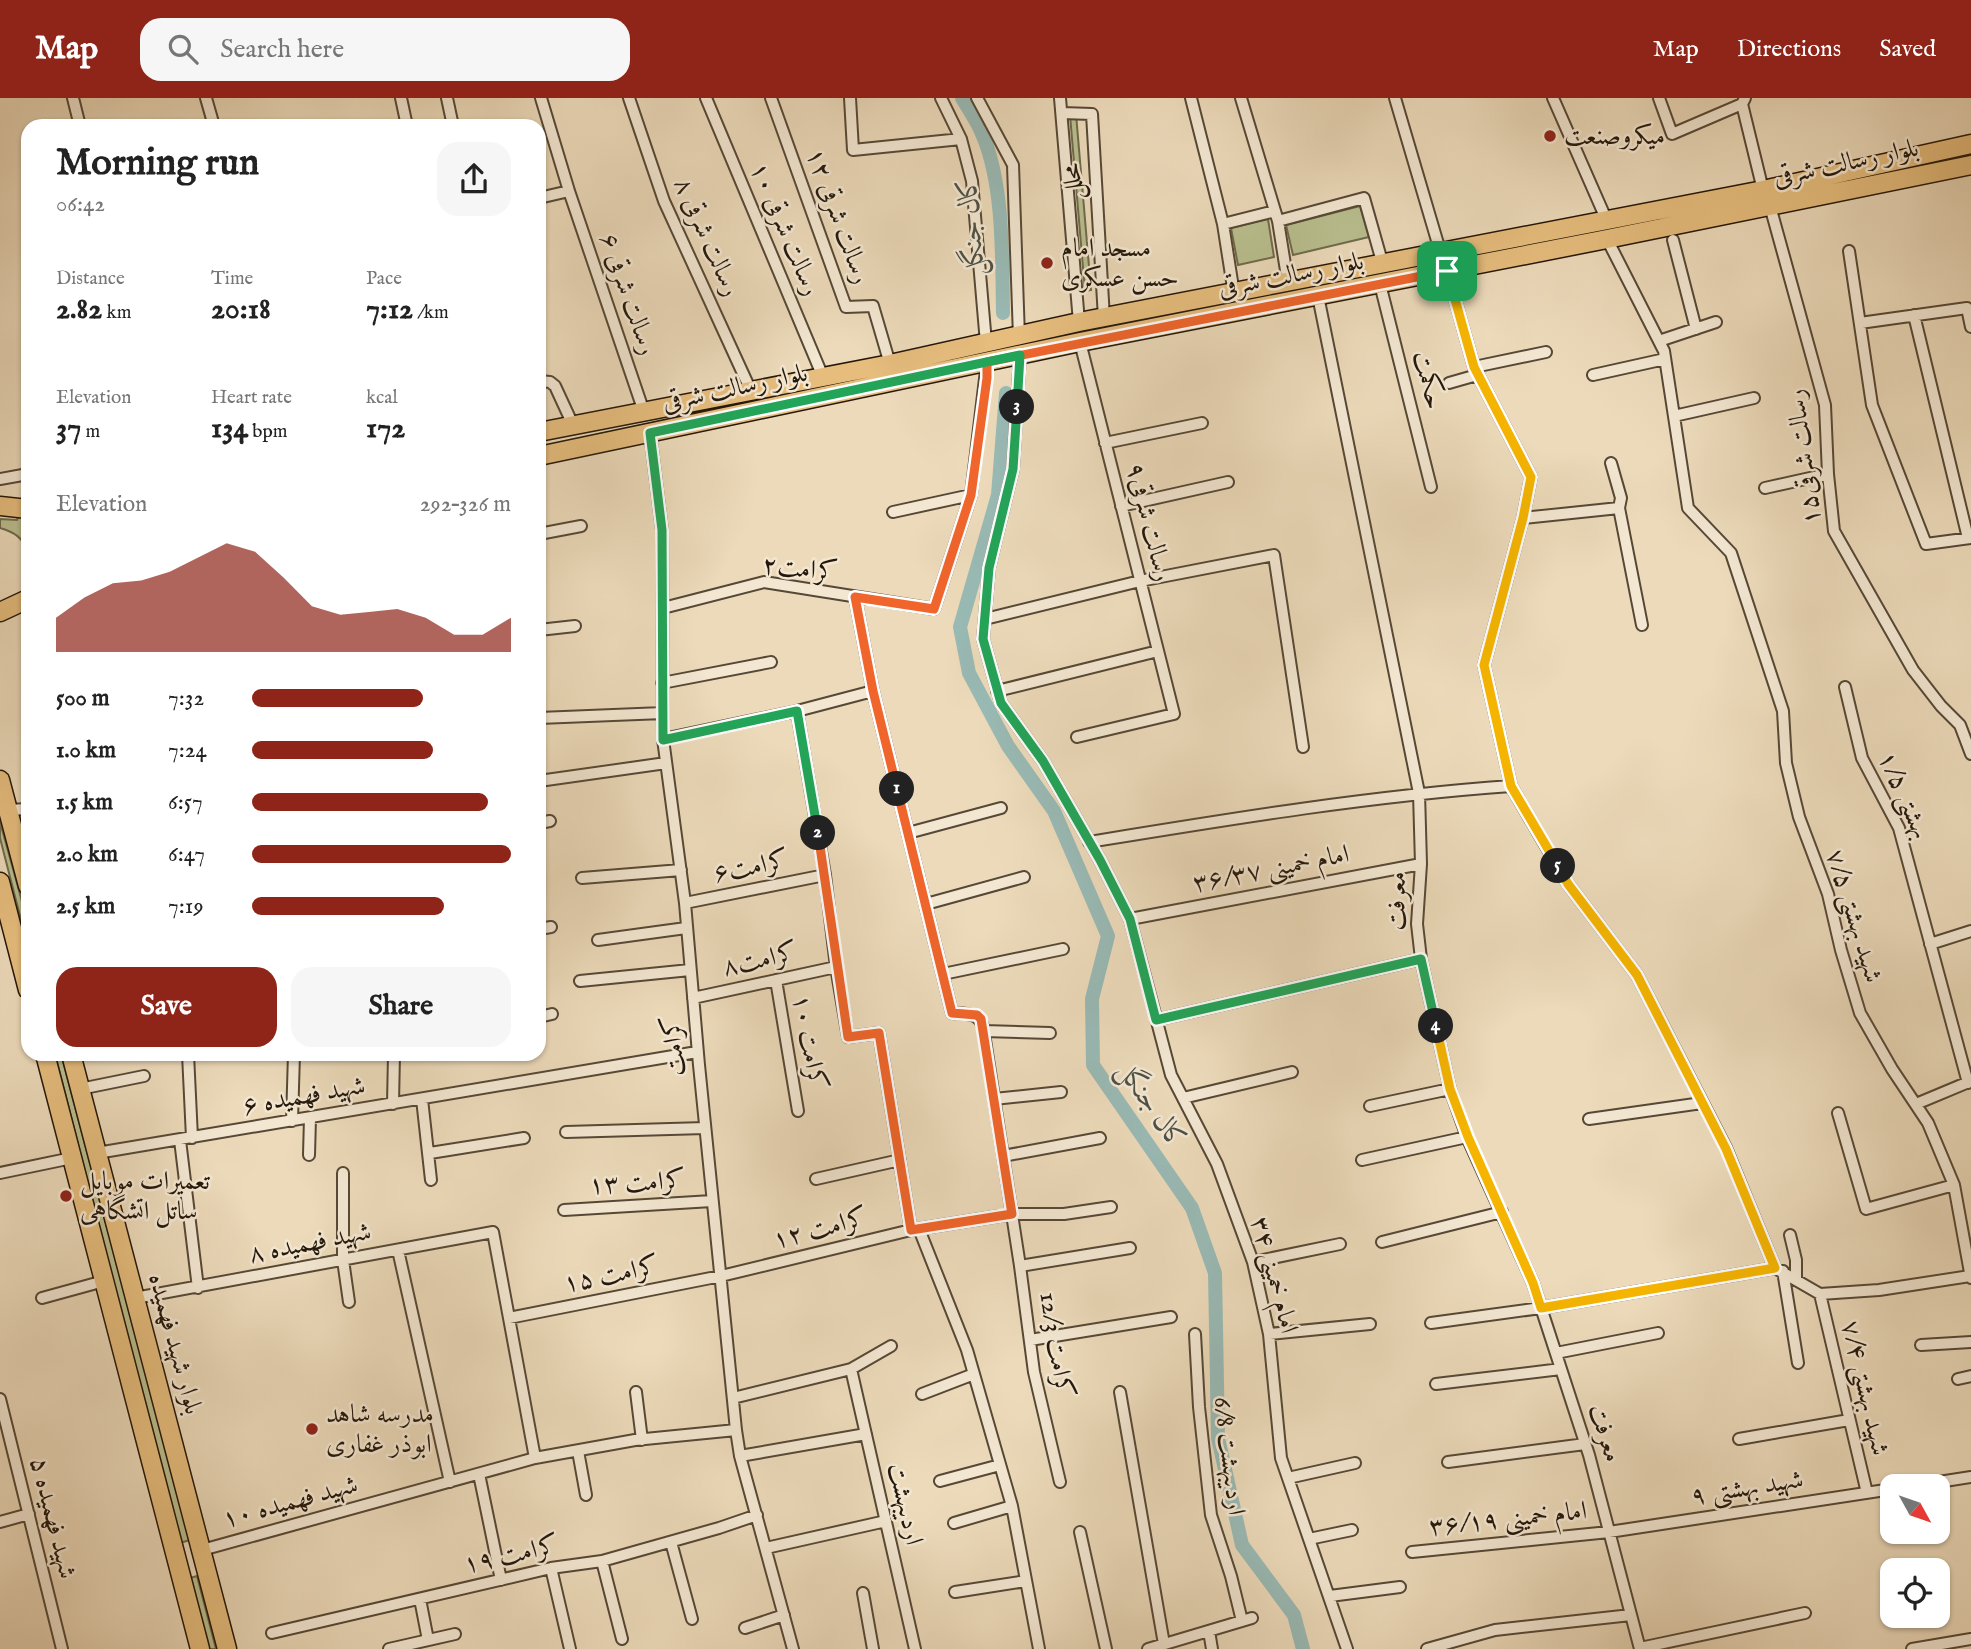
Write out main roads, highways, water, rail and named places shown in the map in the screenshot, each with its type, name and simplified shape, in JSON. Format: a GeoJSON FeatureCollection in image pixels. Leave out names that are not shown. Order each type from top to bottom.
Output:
{"type":"FeatureCollection","features":[{"type":"Feature","properties":{"kind":"main road","name":"بلوار رسالت شرقی"},"geometry":{"type":"LineString","coordinates":[[1510,249],[1606,239],[1971,144]]}},
{"type":"Feature","properties":{"kind":"main road","name":"بلوار رسالت شرقی"},"geometry":{"type":"LineString","coordinates":[[546,431],[823,377],[892,373],[987,362],[1380,284],[1444,262],[1510,249],[1607,221],[1971,164]]}},
{"type":"Feature","properties":{"kind":"main road","name":"بلوار رسالت شرقی"},"geometry":{"type":"LineString","coordinates":[[546,455],[650,433],[892,373],[986,343],[1079,322],[1383,265],[1444,262]]}},
{"type":"Feature","properties":{"kind":"main road"},"geometry":{"type":"LineString","coordinates":[[0,506],[21,508]]}},
{"type":"Feature","properties":{"kind":"main road"},"geometry":{"type":"LineString","coordinates":[[0,612],[21,602]]}},
{"type":"Feature","properties":{"kind":"main road"},"geometry":{"type":"LineString","coordinates":[[0,780],[21,859]]}},
{"type":"Feature","properties":{"kind":"main road"},"geometry":{"type":"LineString","coordinates":[[0,882],[21,963]]}},
{"type":"Feature","properties":{"kind":"main road","name":"بلوار شهید فهمیده"},"geometry":{"type":"LineString","coordinates":[[47,1061],[200,1649]]}},
{"type":"Feature","properties":{"kind":"main road","name":"بلوار شهید فهمیده"},"geometry":{"type":"LineString","coordinates":[[73,1061],[227,1649]]}},
{"type":"Feature","properties":{"kind":"waterway","name":"کال جنگل"},"geometry":{"type":"LineString","coordinates":[[962,98],[983,136],[995,177],[1002,246],[1003,313]]}},
{"type":"Feature","properties":{"kind":"waterway","name":"کال جنگل"},"geometry":{"type":"LineString","coordinates":[[1006,393],[998,495],[960,627],[969,673],[1008,746],[1054,811],[1108,936],[1092,999],[1093,1065],[1192,1208],[1215,1273],[1218,1438],[1242,1545],[1294,1615],[1303,1649]]}},
{"type":"Feature","properties":{"kind":"place","name":"میکروصنعت"},"geometry":{"type":"Point","coordinates":[1550,136]}},
{"type":"Feature","properties":{"kind":"place","name":"مسجد امام حسن عسکری"},"geometry":{"type":"Point","coordinates":[1047,263]}},
{"type":"Feature","properties":{"kind":"place","name":"تعمیرات موبایل ساتل اتشگاهی"},"geometry":{"type":"Point","coordinates":[66,1196]}},
{"type":"Feature","properties":{"kind":"place","name":"مدرسه شاهد ابوذر غفاری"},"geometry":{"type":"Point","coordinates":[312,1429]}}]}
